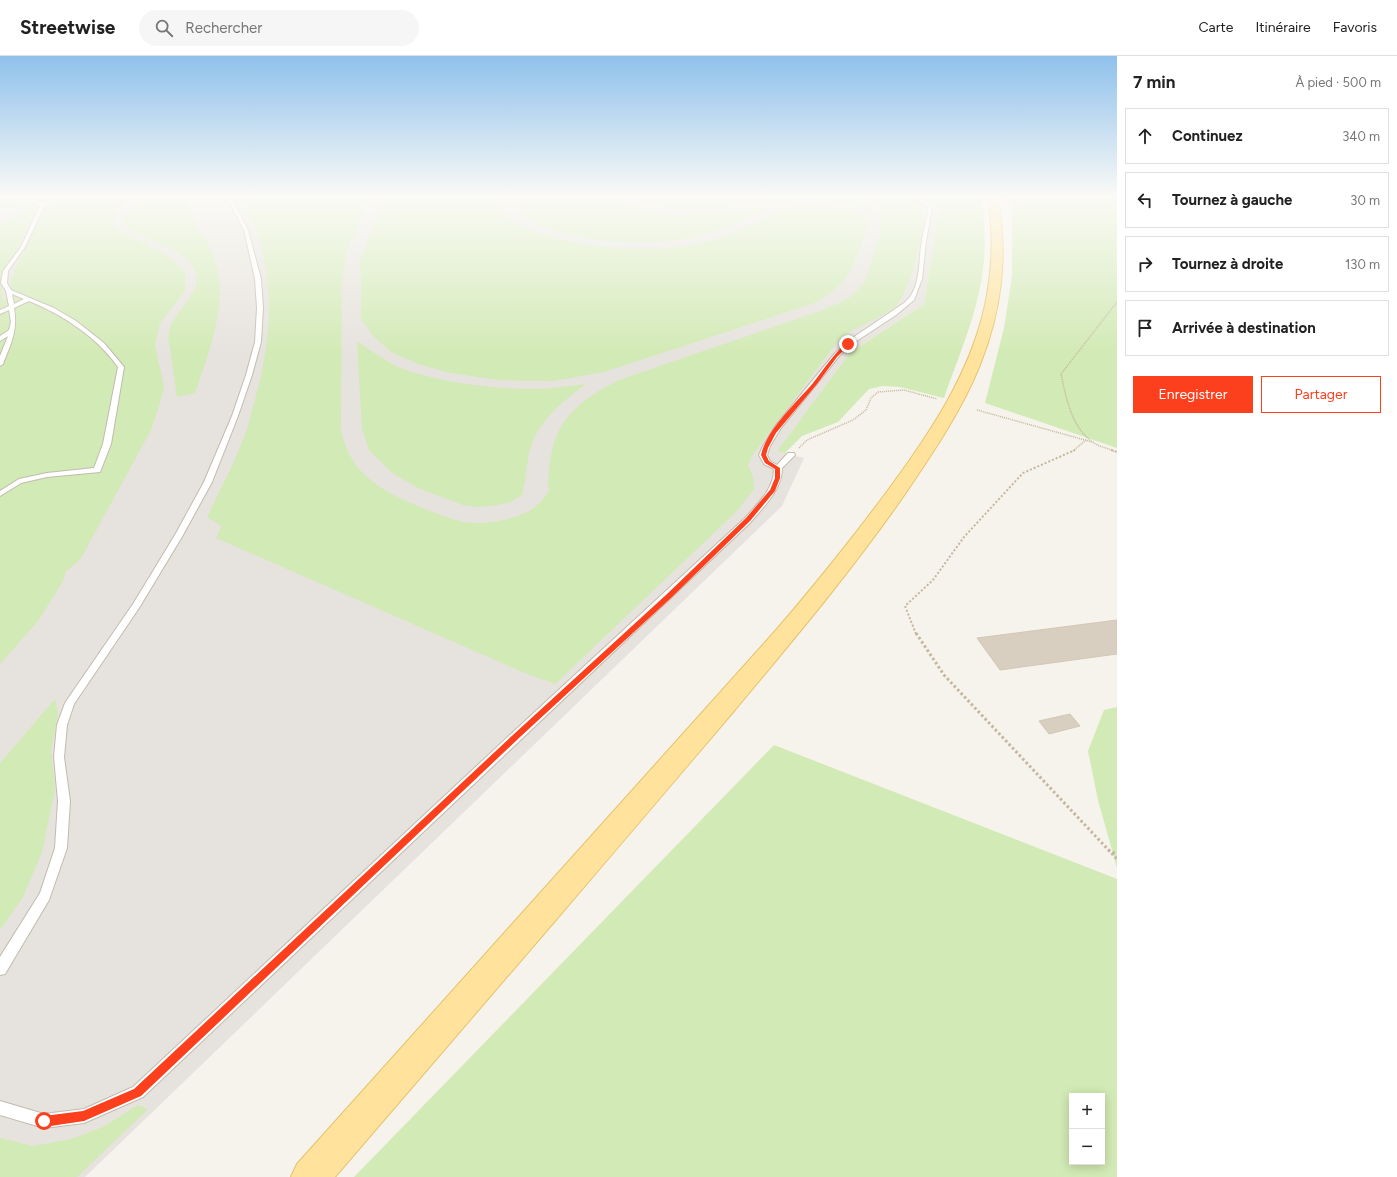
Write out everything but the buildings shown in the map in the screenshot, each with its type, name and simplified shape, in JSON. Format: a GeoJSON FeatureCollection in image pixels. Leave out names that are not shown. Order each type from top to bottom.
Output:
{"type":"FeatureCollection","features":[{"type":"Feature","properties":{"kind":"main road"},"geometry":{"type":"LineString","coordinates":[[310,1177],[744,682],[829,582],[883,513],[929,446],[962,388],[983,335],[993,302],[999,262],[999,250]]}},
{"type":"Feature","properties":{"kind":"lane"},"geometry":{"type":"LineString","coordinates":[[0,364],[14,322],[9,291],[4,283],[6,271],[21,250]]}},
{"type":"Feature","properties":{"kind":"lane"},"geometry":{"type":"LineString","coordinates":[[0,968],[45,896],[61,848],[64,801],[59,757],[62,725],[70,703],[136,606],[179,535],[208,482],[235,416],[249,375],[258,342],[260,308],[258,279],[251,250]]}},
{"type":"Feature","properties":{"kind":"lane"},"geometry":{"type":"LineString","coordinates":[[778,468],[767,462],[764,455],[765,448],[774,433],[835,356],[848,344],[885,321],[911,301],[915,294],[920,275],[923,250]]}},
{"type":"Feature","properties":{"kind":"lane"},"geometry":{"type":"LineString","coordinates":[[0,494],[19,481],[47,475],[97,470],[107,444],[121,367],[116,359],[82,329],[59,312],[9,291]]}},
{"type":"Feature","properties":{"kind":"lane"},"geometry":{"type":"LineString","coordinates":[[0,312],[29,300]]}},
{"type":"Feature","properties":{"kind":"lane"},"geometry":{"type":"LineString","coordinates":[[0,339],[12,331]]}},
{"type":"Feature","properties":{"kind":"lane"},"geometry":{"type":"LineString","coordinates":[[0,1108],[44,1121],[84,1116],[138,1092],[742,525],[772,491],[778,478],[778,468],[791,455]]}},
{"type":"Feature","properties":{"kind":"path"},"geometry":{"type":"LineString","coordinates":[[1093,442],[1077,424],[1065,396],[1061,374],[1117,302]]}},
{"type":"Feature","properties":{"kind":"path"},"geometry":{"type":"LineString","coordinates":[[791,455],[807,440],[853,420],[866,410],[871,398],[878,392],[904,390],[938,399]]}},
{"type":"Feature","properties":{"kind":"path"},"geometry":{"type":"LineString","coordinates":[[977,410],[1093,442],[1117,452]]}},
{"type":"Feature","properties":{"kind":"path"},"geometry":{"type":"LineString","coordinates":[[1086,440],[1075,450],[1022,473],[964,537],[933,580],[905,606],[918,638],[944,675],[1117,859]]}},
{"type":"Feature","properties":{"kind":"path"},"geometry":{"type":"LineString","coordinates":[[1106,849],[1117,854]]}},
{"type":"Feature","properties":{"kind":"shaded area"},"geometry":{"type":"Polygon","coordinates":[[[0,250],[932,250],[924,304],[850,353],[777,451],[804,458],[782,506],[85,1177],[0,1177],[0,250]]]}},
{"type":"Feature","properties":{"kind":"green space"},"geometry":{"type":"Polygon","coordinates":[[[0,250],[16,250],[1,275],[3,303],[12,288],[10,281],[24,250],[159,250],[171,258],[185,273],[185,291],[160,323],[155,345],[164,387],[151,430],[80,560],[66,571],[63,581],[38,621],[0,664],[0,250]]]}},
{"type":"Feature","properties":{"kind":"green space"},"geometry":{"type":"Polygon","coordinates":[[[172,250],[211,250],[217,266],[220,291],[217,321],[195,393],[177,397],[168,338],[171,324],[195,289],[197,279],[195,270],[191,263],[180,254],[172,250]]]}},
{"type":"Feature","properties":{"kind":"green space"},"geometry":{"type":"Polygon","coordinates":[[[262,250],[347,250],[342,280],[341,429],[346,446],[353,460],[363,473],[374,483],[402,499],[443,516],[460,521],[484,523],[515,517],[529,511],[539,503],[550,489],[548,488],[551,456],[561,427],[568,416],[576,408],[607,386],[619,380],[820,311],[848,299],[865,282],[875,250],[918,250],[911,277],[900,301],[887,313],[848,333],[835,345],[754,453],[748,465],[753,477],[754,489],[737,511],[555,684],[525,673],[216,538],[221,527],[223,527],[207,517],[247,430],[263,367],[269,299],[262,250]]]}},
{"type":"Feature","properties":{"kind":"green space"},"geometry":{"type":"Polygon","coordinates":[[[364,250],[859,250],[846,279],[825,297],[815,303],[604,372],[553,381],[499,380],[450,373],[418,364],[391,352],[373,336],[361,319],[361,276],[359,264],[364,250]]]}},
{"type":"Feature","properties":{"kind":"green space"},"geometry":{"type":"Polygon","coordinates":[[[932,250],[985,250],[982,278],[974,313],[944,398],[900,387],[883,386],[869,389],[838,422],[802,436],[785,453],[777,451],[850,353],[924,304],[932,250]]]}},
{"type":"Feature","properties":{"kind":"green space"},"geometry":{"type":"Polygon","coordinates":[[[1012,250],[1117,250],[1117,448],[985,403],[1004,328],[1012,276],[1012,250]]]}},
{"type":"Feature","properties":{"kind":"green space"},"geometry":{"type":"Polygon","coordinates":[[[357,341],[398,367],[414,373],[453,382],[516,389],[553,388],[586,384],[558,407],[542,425],[531,447],[522,495],[511,502],[497,505],[479,507],[463,505],[418,488],[392,473],[369,450],[362,429],[357,341]]]}},
{"type":"Feature","properties":{"kind":"green space"},"geometry":{"type":"Polygon","coordinates":[[[55,699],[58,714],[51,751],[55,790],[42,852],[23,897],[0,930],[0,763],[55,699]]]}},
{"type":"Feature","properties":{"kind":"green space"},"geometry":{"type":"Polygon","coordinates":[[[1117,707],[1117,868],[1098,800],[1088,751],[1104,710],[1117,707]]]}},
{"type":"Feature","properties":{"kind":"green space"},"geometry":{"type":"Polygon","coordinates":[[[774,745],[1117,879],[1117,1177],[354,1177],[774,745]]]}},
{"type":"Feature","properties":{"kind":"green space"},"geometry":{"type":"Polygon","coordinates":[[[138,1105],[148,1109],[77,1177],[0,1177],[0,1138],[33,1146],[71,1139],[103,1127],[138,1105]]]}},
{"type":"Feature","properties":{"kind":"route"},"geometry":{"type":"LineString","coordinates":[[44,1121],[84,1116],[138,1092],[748,520],[772,491],[778,478],[778,468],[767,462],[764,455],[765,448],[774,433],[835,356],[848,344]]}}]}
